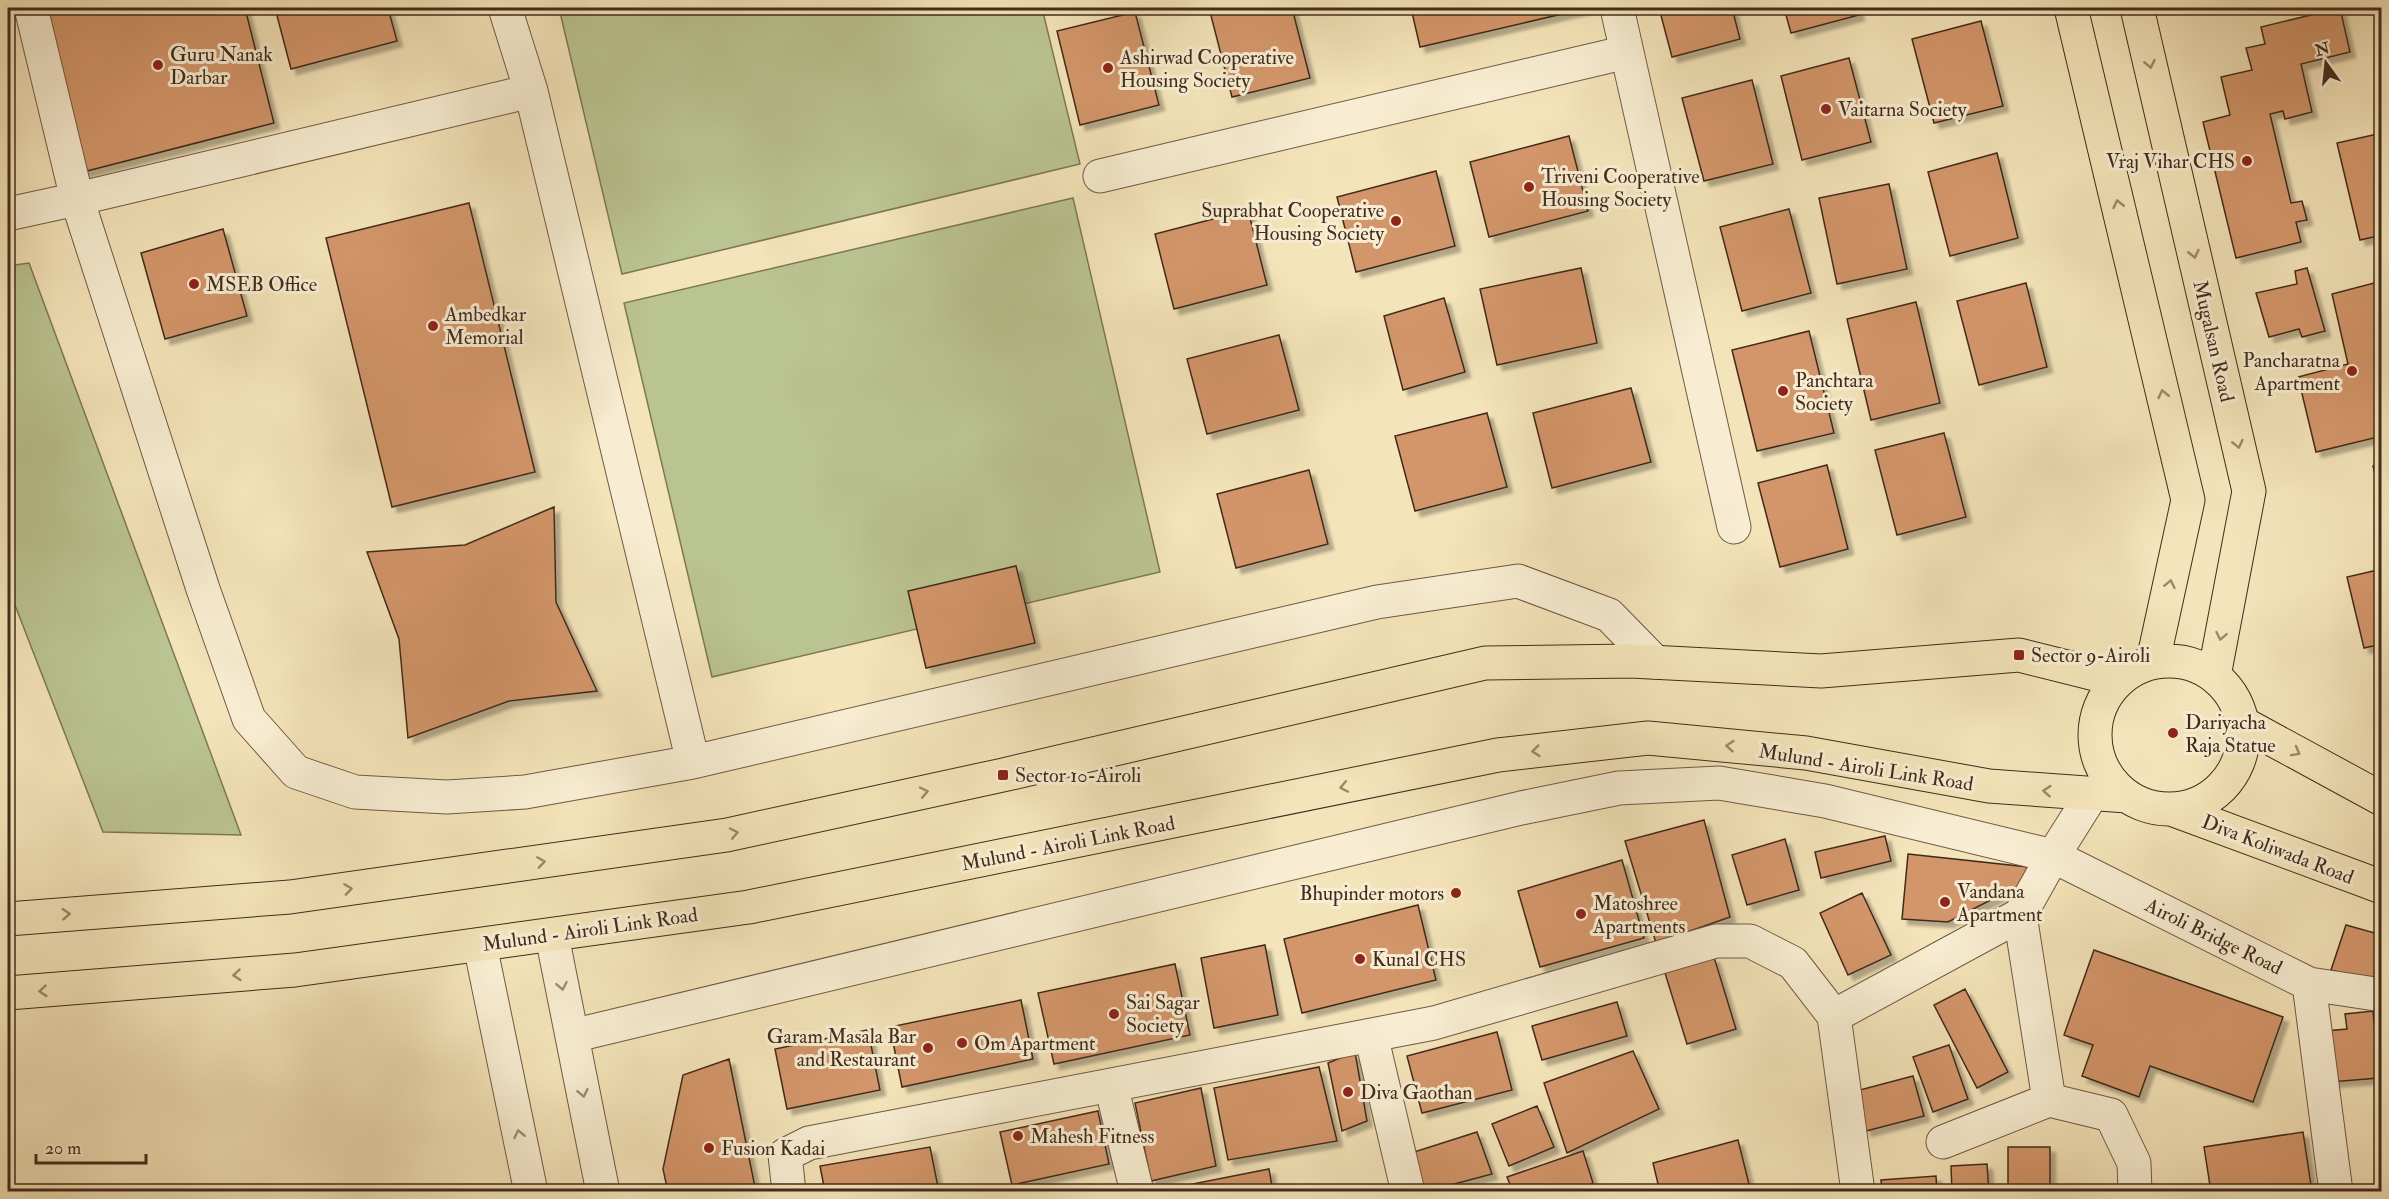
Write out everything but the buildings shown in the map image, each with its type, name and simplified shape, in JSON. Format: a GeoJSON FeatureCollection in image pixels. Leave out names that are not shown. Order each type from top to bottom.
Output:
{"type":"FeatureCollection","features":[{"type":"Feature","properties":{"kind":"main road"},"geometry":{"type":"LineString","coordinates":[[2071,8],[2188,500],[2153,662]]}},
{"type":"Feature","properties":{"kind":"main road","name":"Mugalsan Road"},"geometry":{"type":"LineString","coordinates":[[2137,8],[2249,491],[2214,676]]}},
{"type":"Feature","properties":{"kind":"main road"},"geometry":{"type":"LineString","coordinates":[[8,919],[290,897],[727,835],[1003,775],[1485,663],[1655,662],[1821,671],[2019,655],[2119,681]]}},
{"type":"Feature","properties":{"kind":"main road"},"geometry":{"type":"LineString","coordinates":[[2178,660],[2202,667],[2229,690],[2244,724],[2244,749],[2235,772],[2219,791],[2198,804],[2174,810],[2149,807],[2127,796],[2109,779],[2098,758],[2094,733],[2098,709],[2111,688],[2153,662],[2178,660]]}},
{"type":"Feature","properties":{"kind":"main road"},"geometry":{"type":"LineString","coordinates":[[2244,724],[2382,799]]}},
{"type":"Feature","properties":{"kind":"main road","name":"Mulund - Airoli Link Road"},"geometry":{"type":"LineString","coordinates":[[8,993],[295,970],[749,907],[1498,755],[1648,738],[1806,753],[1989,786],[2127,796]]}},
{"type":"Feature","properties":{"kind":"main road","name":"Diva Koliwada Road"},"geometry":{"type":"LineString","coordinates":[[2174,810],[2382,887]]}},
{"type":"Feature","properties":{"kind":"street"},"geometry":{"type":"LineString","coordinates":[[31,8],[77,200],[203,589],[249,719],[296,772],[355,792],[447,797],[525,792],[693,762],[1377,602],[1518,581],[1609,615],[1655,662]]}},
{"type":"Feature","properties":{"kind":"street"},"geometry":{"type":"LineString","coordinates":[[505,8],[531,91],[693,762]]}},
{"type":"Feature","properties":{"kind":"street"},"geometry":{"type":"LineString","coordinates":[[1617,8],[1734,527]]}},
{"type":"Feature","properties":{"kind":"street"},"geometry":{"type":"LineString","coordinates":[[1100,177],[1627,52]]}},
{"type":"Feature","properties":{"kind":"street"},"geometry":{"type":"LineString","coordinates":[[8,214],[77,200],[531,91]]}},
{"type":"Feature","properties":{"kind":"street","name":"Airoli Bridge Road"},"geometry":{"type":"LineString","coordinates":[[572,1036],[1521,808],[1619,788],[1719,783],[1825,801],[2053,856],[2308,984],[2382,995]]}},
{"type":"Feature","properties":{"kind":"street"},"geometry":{"type":"LineString","coordinates":[[1834,1016],[2020,915],[2053,856],[2092,794]]}},
{"type":"Feature","properties":{"kind":"street"},"geometry":{"type":"LineString","coordinates":[[2020,915],[2049,1100]]}},
{"type":"Feature","properties":{"kind":"street"},"geometry":{"type":"LineString","coordinates":[[552,936],[603,1191]]}},
{"type":"Feature","properties":{"kind":"street"},"geometry":{"type":"LineString","coordinates":[[789,1191],[785,1155],[809,1143],[1434,1023],[1716,941],[1750,941],[1793,963],[1834,1016],[1858,1191]]}},
{"type":"Feature","properties":{"kind":"street"},"geometry":{"type":"LineString","coordinates":[[480,945],[531,1191]]}},
{"type":"Feature","properties":{"kind":"street"},"geometry":{"type":"LineString","coordinates":[[2308,984],[2336,1191]]}},
{"type":"Feature","properties":{"kind":"street"},"geometry":{"type":"LineString","coordinates":[[1371,1035],[1408,1191]]}},
{"type":"Feature","properties":{"kind":"street"},"geometry":{"type":"LineString","coordinates":[[1111,1085],[1137,1191]]}},
{"type":"Feature","properties":{"kind":"street"},"geometry":{"type":"LineString","coordinates":[[1943,1143],[2049,1100],[2111,1115],[2134,1163],[2135,1191]]}},
{"type":"Feature","properties":{"kind":"green space"},"geometry":{"type":"Polygon","coordinates":[[[559,8],[1042,8],[1080,164],[622,274],[559,8]]]}},
{"type":"Feature","properties":{"kind":"green space"},"geometry":{"type":"Polygon","coordinates":[[[1073,198],[1160,572],[712,677],[624,303],[1073,198]]]}},
{"type":"Feature","properties":{"kind":"green space"},"geometry":{"type":"Polygon","coordinates":[[[29,263],[241,835],[103,832],[8,587],[8,266],[29,263]]]}},
{"type":"Feature","properties":{"kind":"place","name":"Guru Nanak Darbar"},"geometry":{"type":"Point","coordinates":[158,65]}},
{"type":"Feature","properties":{"kind":"place","name":"Ashirwad Cooperative Housing Society"},"geometry":{"type":"Point","coordinates":[1108,68]}},
{"type":"Feature","properties":{"kind":"place","name":"Vaitarna Society"},"geometry":{"type":"Point","coordinates":[1826,109]}},
{"type":"Feature","properties":{"kind":"place","name":"Vraj Vihar CHS"},"geometry":{"type":"Point","coordinates":[2247,161]}},
{"type":"Feature","properties":{"kind":"place","name":"Triveni Cooperative Housing Society"},"geometry":{"type":"Point","coordinates":[1529,187]}},
{"type":"Feature","properties":{"kind":"place","name":"Suprabhat Cooperative Housing Society"},"geometry":{"type":"Point","coordinates":[1396,221]}},
{"type":"Feature","properties":{"kind":"place","name":"MSEB Office"},"geometry":{"type":"Point","coordinates":[194,284]}},
{"type":"Feature","properties":{"kind":"place","name":"Ambedkar Memorial"},"geometry":{"type":"Point","coordinates":[433,326]}},
{"type":"Feature","properties":{"kind":"place","name":"Pancharatna Apartment"},"geometry":{"type":"Point","coordinates":[2352,371]}},
{"type":"Feature","properties":{"kind":"place","name":"Panchtara Society"},"geometry":{"type":"Point","coordinates":[1783,391]}},
{"type":"Feature","properties":{"kind":"place","name":"Sector 9-Airoli"},"geometry":{"type":"Point","coordinates":[2019,655]}},
{"type":"Feature","properties":{"kind":"place","name":"Dariyacha Raja Statue"},"geometry":{"type":"Point","coordinates":[2173,733]}},
{"type":"Feature","properties":{"kind":"place","name":"Sector 10-Airoli"},"geometry":{"type":"Point","coordinates":[1003,775]}},
{"type":"Feature","properties":{"kind":"place","name":"Bhupinder motors"},"geometry":{"type":"Point","coordinates":[1456,893]}},
{"type":"Feature","properties":{"kind":"place","name":"Vandana Apartment"},"geometry":{"type":"Point","coordinates":[1945,902]}},
{"type":"Feature","properties":{"kind":"place","name":"Matoshree Apartments"},"geometry":{"type":"Point","coordinates":[1581,914]}},
{"type":"Feature","properties":{"kind":"place","name":"Kunal CHS"},"geometry":{"type":"Point","coordinates":[1360,959]}},
{"type":"Feature","properties":{"kind":"place","name":"Sai Sagar Society"},"geometry":{"type":"Point","coordinates":[1114,1014]}},
{"type":"Feature","properties":{"kind":"place","name":"Om Apartment"},"geometry":{"type":"Point","coordinates":[962,1043]}},
{"type":"Feature","properties":{"kind":"place","name":"Garam Masala Bar and Restaurant"},"geometry":{"type":"Point","coordinates":[928,1048]}},
{"type":"Feature","properties":{"kind":"place","name":"Diva Gaothan"},"geometry":{"type":"Point","coordinates":[1348,1092]}},
{"type":"Feature","properties":{"kind":"place","name":"Mahesh Fitness"},"geometry":{"type":"Point","coordinates":[1018,1136]}},
{"type":"Feature","properties":{"kind":"place","name":"Fusion Kadai"},"geometry":{"type":"Point","coordinates":[709,1148]}}]}
